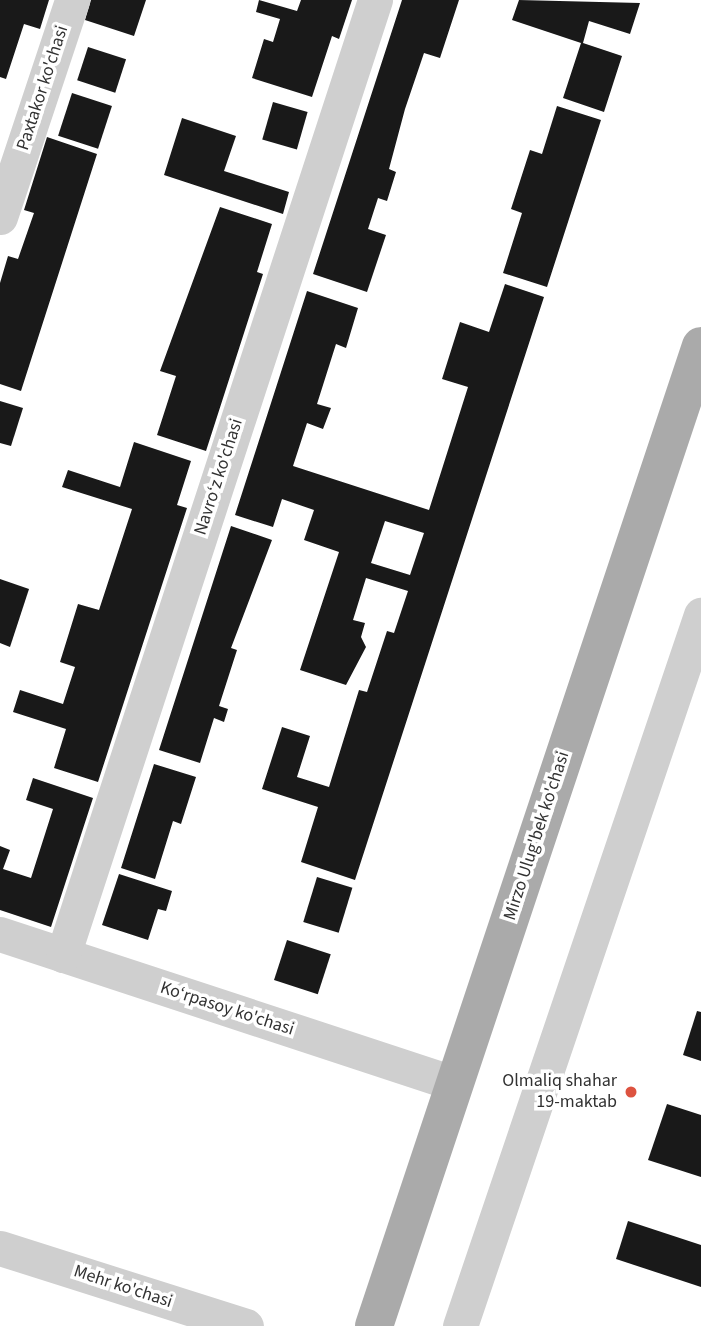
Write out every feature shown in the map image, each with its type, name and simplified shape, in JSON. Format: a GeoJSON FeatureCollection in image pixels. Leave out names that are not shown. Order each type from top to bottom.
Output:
{"type":"FeatureCollection","features":[{"type":"Feature","properties":{"kind":"main road","name":"Mirzo Ulug'bek ko'chasi"},"geometry":{"type":"LineString","coordinates":[[374,1326],[700,352]]}},
{"type":"Feature","properties":{"kind":"street","name":"Paxtakor ko'chasi"},"geometry":{"type":"LineString","coordinates":[[0,217],[72,0]]}},
{"type":"Feature","properties":{"kind":"street","name":"Navro‘z ko'chasi"},"geometry":{"type":"LineString","coordinates":[[63,954],[375,0]]}},
{"type":"Feature","properties":{"kind":"street"},"geometry":{"type":"LineString","coordinates":[[460,1326],[701,615]]}},
{"type":"Feature","properties":{"kind":"street","name":"Ko‘rpasoy ko'chasi"},"geometry":{"type":"LineString","coordinates":[[0,934],[454,1083]]}},
{"type":"Feature","properties":{"kind":"street","name":"Mehr ko'chasi"},"geometry":{"type":"LineString","coordinates":[[0,1248],[246,1326]]}},
{"type":"Feature","properties":{"kind":"building"},"geometry":{"type":"Polygon","coordinates":[[[0,0],[49,0],[40,29],[24,24],[6,79],[0,77],[0,0]]]}},
{"type":"Feature","properties":{"kind":"building"},"geometry":{"type":"Polygon","coordinates":[[[91,0],[146,0],[134,36],[85,20],[91,0]]]}},
{"type":"Feature","properties":{"kind":"building"},"geometry":{"type":"Polygon","coordinates":[[[259,0],[297,11],[301,0],[352,0],[339,39],[332,36],[312,97],[252,78],[264,39],[273,42],[280,19],[256,12],[259,0]]]}},
{"type":"Feature","properties":{"kind":"building"},"geometry":{"type":"Polygon","coordinates":[[[402,0],[459,0],[440,58],[424,53],[405,109],[389,169],[396,172],[387,201],[378,198],[368,229],[386,235],[367,292],[313,274],[402,0]]]}},
{"type":"Feature","properties":{"kind":"building"},"geometry":{"type":"Polygon","coordinates":[[[519,0],[640,3],[630,34],[589,21],[583,43],[622,56],[604,112],[563,98],[581,43],[512,20],[519,0]]]}},
{"type":"Feature","properties":{"kind":"building"},"geometry":{"type":"Polygon","coordinates":[[[88,47],[126,59],[115,93],[77,80],[88,47]]]}},
{"type":"Feature","properties":{"kind":"building"},"geometry":{"type":"Polygon","coordinates":[[[72,93],[112,106],[98,149],[58,136],[72,93]]]}},
{"type":"Feature","properties":{"kind":"building"},"geometry":{"type":"Polygon","coordinates":[[[273,102],[308,112],[297,149],[262,139],[273,102]]]}},
{"type":"Feature","properties":{"kind":"building"},"geometry":{"type":"Polygon","coordinates":[[[557,106],[601,120],[547,287],[503,273],[522,213],[511,209],[530,150],[542,154],[557,106]]]}},
{"type":"Feature","properties":{"kind":"building"},"geometry":{"type":"Polygon","coordinates":[[[182,118],[236,136],[224,171],[289,192],[283,214],[164,175],[182,118]]]}},
{"type":"Feature","properties":{"kind":"building"},"geometry":{"type":"Polygon","coordinates":[[[47,137],[97,154],[21,391],[0,384],[0,283],[8,256],[18,259],[34,213],[24,210],[47,137]]]}},
{"type":"Feature","properties":{"kind":"building"},"geometry":{"type":"Polygon","coordinates":[[[220,207],[272,224],[257,272],[263,274],[206,451],[157,435],[176,376],[160,371],[220,207]]]}},
{"type":"Feature","properties":{"kind":"building"},"geometry":{"type":"Polygon","coordinates":[[[505,284],[544,297],[355,880],[301,862],[318,807],[262,789],[282,727],[310,736],[297,777],[329,787],[359,690],[367,692],[387,631],[394,633],[408,591],[366,578],[353,620],[365,623],[361,637],[366,647],[346,685],[300,670],[339,552],[304,540],[314,510],[282,499],[273,527],[235,515],[307,291],[358,308],[346,348],[336,344],[317,404],[331,408],[323,429],[307,423],[293,466],[429,510],[468,387],[442,379],[460,322],[489,332],[505,284]],[[385,521],[371,563],[410,575],[424,533],[385,521]]]}},
{"type":"Feature","properties":{"kind":"building"},"geometry":{"type":"Polygon","coordinates":[[[0,401],[23,408],[11,446],[0,443],[0,401]]]}},
{"type":"Feature","properties":{"kind":"building"},"geometry":{"type":"Polygon","coordinates":[[[134,442],[191,461],[177,505],[187,508],[98,782],[54,768],[66,729],[13,712],[20,690],[63,704],[75,667],[60,662],[78,604],[99,610],[132,509],[62,487],[68,470],[120,487],[134,442]]]}},
{"type":"Feature","properties":{"kind":"building"},"geometry":{"type":"Polygon","coordinates":[[[231,526],[272,540],[231,648],[237,650],[219,706],[228,709],[224,722],[214,718],[200,763],[159,750],[231,526]]]}},
{"type":"Feature","properties":{"kind":"building"},"geometry":{"type":"Polygon","coordinates":[[[0,579],[29,589],[10,647],[0,643],[0,579]]]}},
{"type":"Feature","properties":{"kind":"building"},"geometry":{"type":"Polygon","coordinates":[[[154,764],[196,777],[181,824],[173,821],[155,879],[121,868],[154,764]]]}},
{"type":"Feature","properties":{"kind":"building"},"geometry":{"type":"Polygon","coordinates":[[[33,778],[93,798],[51,927],[0,910],[0,846],[10,850],[3,869],[31,878],[53,809],[26,800],[33,778]]]}},
{"type":"Feature","properties":{"kind":"building"},"geometry":{"type":"Polygon","coordinates":[[[119,874],[172,891],[166,911],[158,909],[148,940],[102,925],[119,874]]]}},
{"type":"Feature","properties":{"kind":"building"},"geometry":{"type":"Polygon","coordinates":[[[317,877],[352,888],[339,933],[303,922],[317,877]]]}},
{"type":"Feature","properties":{"kind":"building"},"geometry":{"type":"Polygon","coordinates":[[[287,940],[331,954],[318,994],[274,980],[287,940]]]}},
{"type":"Feature","properties":{"kind":"building"},"geometry":{"type":"Polygon","coordinates":[[[697,1011],[701,1012],[701,1061],[683,1055],[697,1011]]]}},
{"type":"Feature","properties":{"kind":"building"},"geometry":{"type":"Polygon","coordinates":[[[667,1104],[701,1115],[701,1177],[648,1160],[667,1104]]]}},
{"type":"Feature","properties":{"kind":"building"},"geometry":{"type":"Polygon","coordinates":[[[628,1221],[701,1245],[701,1287],[616,1259],[628,1221]]]}},
{"type":"Feature","properties":{"kind":"place","name":"Olmaliq shahar 19-maktab"},"geometry":{"type":"Point","coordinates":[631,1092]}}]}
